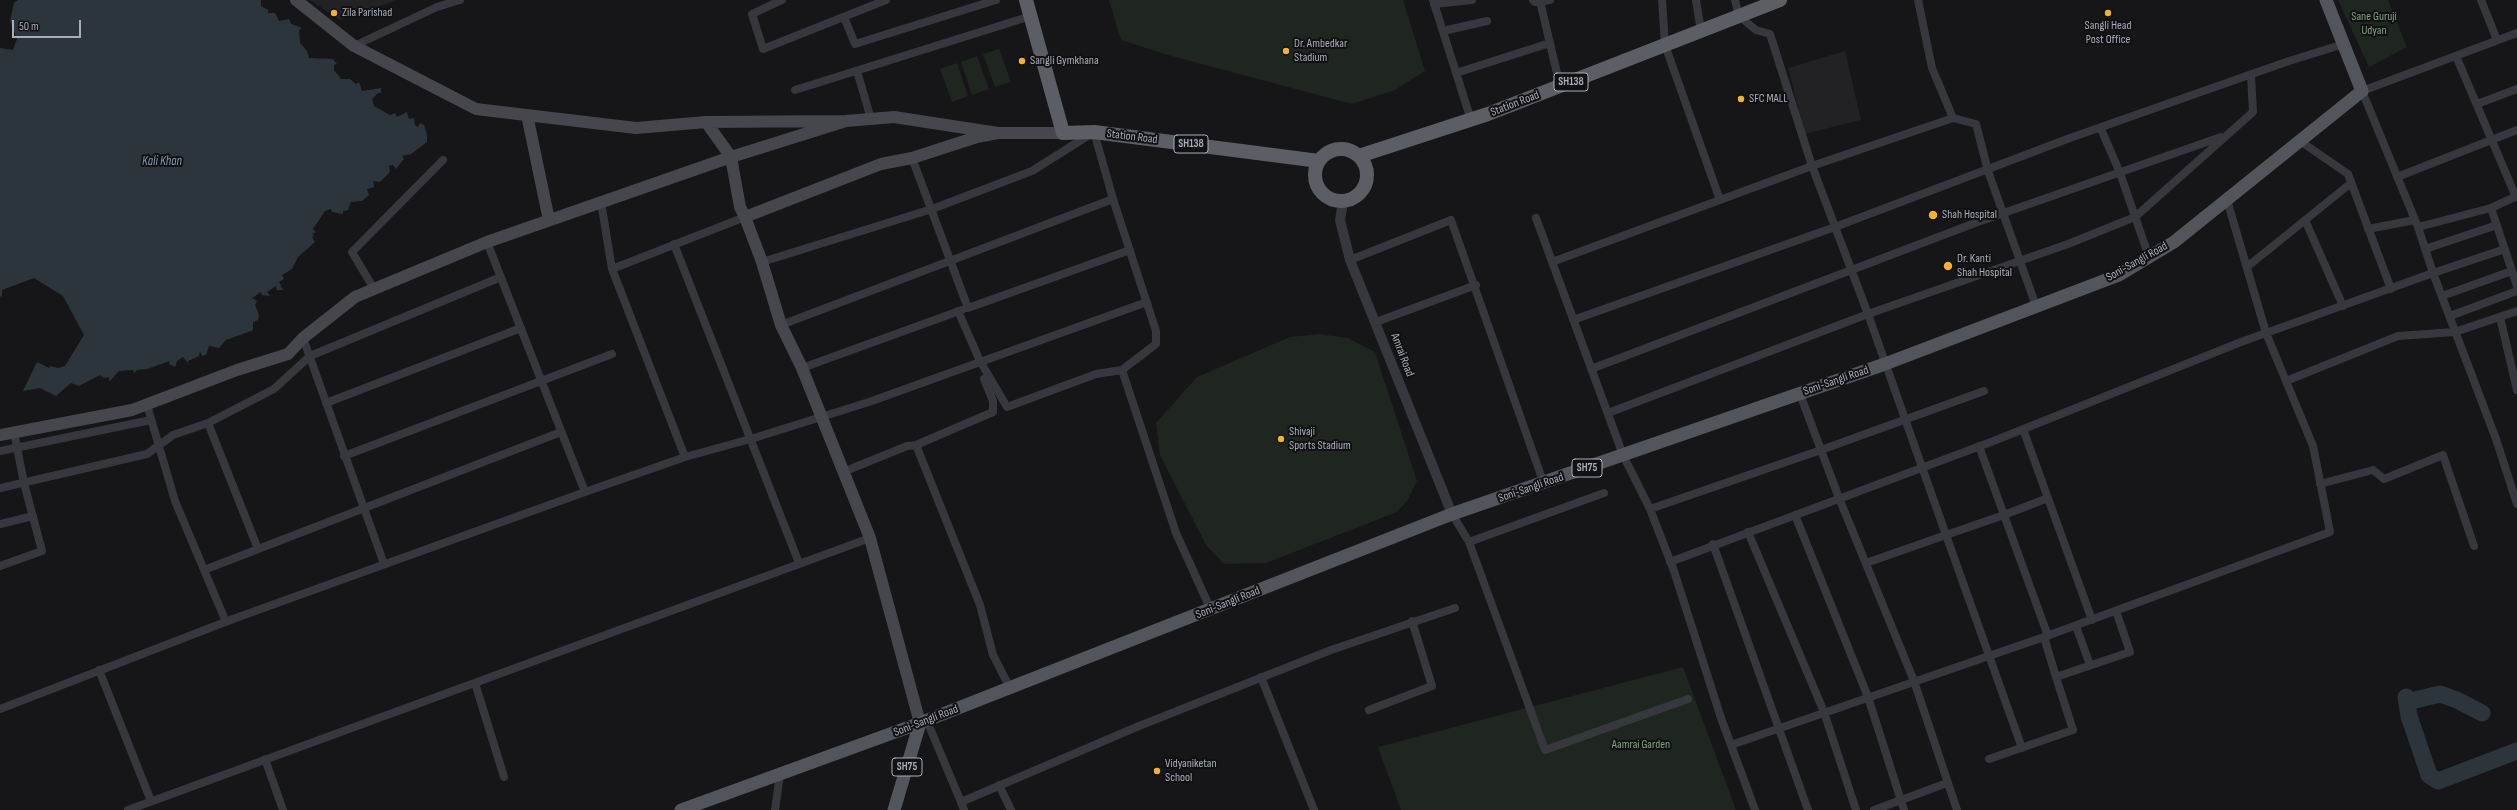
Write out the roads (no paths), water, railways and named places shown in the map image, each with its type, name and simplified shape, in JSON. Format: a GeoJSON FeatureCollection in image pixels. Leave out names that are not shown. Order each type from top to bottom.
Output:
{"type":"FeatureCollection","features":[{"type":"Feature","properties":{"kind":"highway"},"geometry":{"type":"LineString","coordinates":[[1026,0],[1063,133]]}},
{"type":"Feature","properties":{"kind":"highway","name":"Station Road"},"geometry":{"type":"LineString","coordinates":[[1359,156],[1471,120],[1739,16],[1764,3],[1780,0]]}},
{"type":"Feature","properties":{"kind":"highway","name":"Station Road"},"geometry":{"type":"LineString","coordinates":[[1063,133],[1094,132],[1319,161]]}},
{"type":"Feature","properties":{"kind":"highway"},"geometry":{"type":"LineString","coordinates":[[1342,149],[1359,156],[1367,170],[1364,186],[1354,198],[1343,202],[1329,199],[1317,186],[1315,169],[1319,161],[1325,154],[1342,149]]}},
{"type":"Feature","properties":{"kind":"main road"},"geometry":{"type":"LineString","coordinates":[[296,0],[354,46],[476,109],[636,128],[706,122],[846,121],[894,117],[998,133],[1063,133]]}},
{"type":"Feature","properties":{"kind":"main road"},"geometry":{"type":"LineString","coordinates":[[2326,0],[2362,91]]}},
{"type":"Feature","properties":{"kind":"main road","name":"Soni-Sangli Road"},"geometry":{"type":"LineString","coordinates":[[681,810],[707,805],[780,774],[924,722],[1452,514],[1544,484],[1885,364],[2119,275],[2174,242],[2362,91]]}},
{"type":"Feature","properties":{"kind":"main road"},"geometry":{"type":"LineString","coordinates":[[526,115],[549,220]]}},
{"type":"Feature","properties":{"kind":"main road"},"geometry":{"type":"LineString","coordinates":[[0,435],[132,410],[237,370],[288,354],[303,338],[355,297],[374,289],[487,242],[731,157],[846,121]]}},
{"type":"Feature","properties":{"kind":"main road"},"geometry":{"type":"LineString","coordinates":[[706,122],[731,157],[740,207],[762,262],[782,325],[802,368],[870,538],[924,722]]}},
{"type":"Feature","properties":{"kind":"main road"},"geometry":{"type":"LineString","coordinates":[[745,217],[881,164],[912,158],[977,137],[998,133]]}},
{"type":"Feature","properties":{"kind":"main road","name":"SH75"},"geometry":{"type":"LineString","coordinates":[[894,810],[924,722]]}},
{"type":"Feature","properties":{"kind":"street"},"geometry":{"type":"LineString","coordinates":[[354,46],[437,8],[460,0]]}},
{"type":"Feature","properties":{"kind":"street"},"geometry":{"type":"LineString","coordinates":[[782,0],[752,14],[763,49],[886,0]]}},
{"type":"Feature","properties":{"kind":"street"},"geometry":{"type":"LineString","coordinates":[[844,16],[855,44],[996,0]]}},
{"type":"Feature","properties":{"kind":"street"},"geometry":{"type":"LineString","coordinates":[[1471,120],[1434,2],[1472,0]]}},
{"type":"Feature","properties":{"kind":"street"},"geometry":{"type":"LineString","coordinates":[[1550,0],[1537,1],[1550,43],[1560,86]]}},
{"type":"Feature","properties":{"kind":"street"},"geometry":{"type":"LineString","coordinates":[[1662,0],[1665,45],[1720,200]]}},
{"type":"Feature","properties":{"kind":"street"},"geometry":{"type":"LineString","coordinates":[[1696,0],[1701,31]]}},
{"type":"Feature","properties":{"kind":"street"},"geometry":{"type":"LineString","coordinates":[[1734,0],[1739,16],[1756,30],[1770,34],[1812,166],[1868,314],[2022,748]]}},
{"type":"Feature","properties":{"kind":"street"},"geometry":{"type":"LineString","coordinates":[[1918,0],[1932,68],[1953,118]]}},
{"type":"Feature","properties":{"kind":"street"},"geometry":{"type":"LineString","coordinates":[[2481,0],[2497,40]]}},
{"type":"Feature","properties":{"kind":"street"},"geometry":{"type":"LineString","coordinates":[[795,90],[1031,16]]}},
{"type":"Feature","properties":{"kind":"street"},"geometry":{"type":"LineString","coordinates":[[1443,31],[1487,21]]}},
{"type":"Feature","properties":{"kind":"street"},"geometry":{"type":"LineString","coordinates":[[2517,33],[2362,91],[2416,223],[2433,274],[2496,439],[2517,504]]}},
{"type":"Feature","properties":{"kind":"street"},"geometry":{"type":"LineString","coordinates":[[1456,73],[1550,43]]}},
{"type":"Feature","properties":{"kind":"street"},"geometry":{"type":"LineString","coordinates":[[1573,320],[1835,227],[2070,138],[2101,129],[2251,75],[2344,44]]}},
{"type":"Feature","properties":{"kind":"street"},"geometry":{"type":"LineString","coordinates":[[2368,229],[2416,223],[2491,208],[2516,197],[2456,56]]}},
{"type":"Feature","properties":{"kind":"street"},"geometry":{"type":"LineString","coordinates":[[857,71],[872,119]]}},
{"type":"Feature","properties":{"kind":"street"},"geometry":{"type":"LineString","coordinates":[[1608,414],[1868,314],[2020,261],[2135,217],[2253,112],[2251,75]]}},
{"type":"Feature","properties":{"kind":"street"},"geometry":{"type":"LineString","coordinates":[[2477,104],[2517,88]]}},
{"type":"Feature","properties":{"kind":"street"},"geometry":{"type":"LineString","coordinates":[[1552,262],[1812,166],[1953,118],[1976,124],[1988,170],[2036,306]]}},
{"type":"Feature","properties":{"kind":"street"},"geometry":{"type":"LineString","coordinates":[[2101,129],[2120,173],[2149,257]]}},
{"type":"Feature","properties":{"kind":"street"},"geometry":{"type":"LineString","coordinates":[[2397,176],[2517,130]]}},
{"type":"Feature","properties":{"kind":"street"},"geometry":{"type":"LineString","coordinates":[[762,262],[932,209],[1032,171],[1094,132],[1113,199],[1148,302],[1156,331],[1156,344],[1122,370],[1096,374],[1007,408],[980,361],[958,312]]}},
{"type":"Feature","properties":{"kind":"street"},"geometry":{"type":"LineString","coordinates":[[1591,369],[2004,213],[2226,136]]}},
{"type":"Feature","properties":{"kind":"street"},"geometry":{"type":"LineString","coordinates":[[2300,141],[2348,174],[2391,289]]}},
{"type":"Feature","properties":{"kind":"street"},"geometry":{"type":"LineString","coordinates":[[912,158],[968,308]]}},
{"type":"Feature","properties":{"kind":"street"},"geometry":{"type":"LineString","coordinates":[[374,289],[352,252],[443,160]]}},
{"type":"Feature","properties":{"kind":"street"},"geometry":{"type":"LineString","coordinates":[[2247,267],[2351,183]]}},
{"type":"Feature","properties":{"kind":"street"},"geometry":{"type":"LineString","coordinates":[[782,325],[1113,199]]}},
{"type":"Feature","properties":{"kind":"street"},"geometry":{"type":"LineString","coordinates":[[1731,745],[2046,637],[2330,532],[2313,446],[2266,333],[2227,200]]}},
{"type":"Feature","properties":{"kind":"street"},"geometry":{"type":"LineString","coordinates":[[601,202],[612,269],[685,457]]}},
{"type":"Feature","properties":{"kind":"street","name":"Amrai Road"},"geometry":{"type":"LineString","coordinates":[[1343,202],[1340,220],[1350,260],[1376,322],[1421,441],[1452,514]]}},
{"type":"Feature","properties":{"kind":"street"},"geometry":{"type":"LineString","coordinates":[[2491,208],[2517,286]]}},
{"type":"Feature","properties":{"kind":"street"},"geometry":{"type":"LineString","coordinates":[[612,269],[745,217]]}},
{"type":"Feature","properties":{"kind":"street"},"geometry":{"type":"LineString","coordinates":[[1536,218],[1623,455],[1650,509],[1670,562],[1731,745],[1755,810]]}},
{"type":"Feature","properties":{"kind":"street"},"geometry":{"type":"LineString","coordinates":[[1350,260],[1451,220],[1476,285],[1544,484]]}},
{"type":"Feature","properties":{"kind":"street"},"geometry":{"type":"LineString","coordinates":[[2305,220],[2343,306]]}},
{"type":"Feature","properties":{"kind":"street"},"geometry":{"type":"LineString","coordinates":[[2425,249],[2497,225]]}},
{"type":"Feature","properties":{"kind":"street"},"geometry":{"type":"LineString","coordinates":[[487,242],[585,492]]}},
{"type":"Feature","properties":{"kind":"street"},"geometry":{"type":"LineString","coordinates":[[674,244],[749,439],[800,564]]}},
{"type":"Feature","properties":{"kind":"street"},"geometry":{"type":"LineString","coordinates":[[1670,562],[1713,544],[2023,430],[2266,333],[2505,249]]}},
{"type":"Feature","properties":{"kind":"street"},"geometry":{"type":"LineString","coordinates":[[802,368],[1130,250]]}},
{"type":"Feature","properties":{"kind":"street"},"geometry":{"type":"LineString","coordinates":[[2442,296],[2512,272]]}},
{"type":"Feature","properties":{"kind":"street"},"geometry":{"type":"LineString","coordinates":[[0,488],[147,454],[173,435],[208,422],[274,388],[310,356],[501,277]]}},
{"type":"Feature","properties":{"kind":"street"},"geometry":{"type":"LineString","coordinates":[[1376,322],[1476,285]]}},
{"type":"Feature","properties":{"kind":"street"},"geometry":{"type":"LineString","coordinates":[[2450,316],[2517,291]]}},
{"type":"Feature","properties":{"kind":"street"},"geometry":{"type":"LineString","coordinates":[[0,709],[226,622],[585,492],[685,457],[869,402],[980,361],[1060,335],[1148,302]]}},
{"type":"Feature","properties":{"kind":"street"},"geometry":{"type":"LineString","coordinates":[[2286,381],[2398,336],[2455,332],[2517,311]]}},
{"type":"Feature","properties":{"kind":"street"},"geometry":{"type":"LineString","coordinates":[[2500,317],[2517,390]]}},
{"type":"Feature","properties":{"kind":"street"},"geometry":{"type":"LineString","coordinates":[[326,403],[521,328]]}},
{"type":"Feature","properties":{"kind":"street"},"geometry":{"type":"LineString","coordinates":[[303,338],[344,456],[384,564]]}},
{"type":"Feature","properties":{"kind":"street"},"geometry":{"type":"LineString","coordinates":[[344,456],[541,379],[612,354]]}},
{"type":"Feature","properties":{"kind":"street"},"geometry":{"type":"LineString","coordinates":[[843,472],[907,446],[916,445],[993,412],[993,401],[980,361]]}},
{"type":"Feature","properties":{"kind":"street"},"geometry":{"type":"LineString","coordinates":[[1122,370],[1176,533],[1211,610]]}},
{"type":"Feature","properties":{"kind":"street"},"geometry":{"type":"LineString","coordinates":[[1650,509],[1821,450],[1984,391]]}},
{"type":"Feature","properties":{"kind":"street"},"geometry":{"type":"LineString","coordinates":[[1800,394],[1839,498],[1914,681],[1957,810]]}},
{"type":"Feature","properties":{"kind":"street"},"geometry":{"type":"LineString","coordinates":[[147,405],[160,444],[175,501],[226,622]]}},
{"type":"Feature","properties":{"kind":"street"},"geometry":{"type":"LineString","coordinates":[[0,451],[152,420]]}},
{"type":"Feature","properties":{"kind":"street"},"geometry":{"type":"LineString","coordinates":[[208,422],[258,549]]}},
{"type":"Feature","properties":{"kind":"street"},"geometry":{"type":"LineString","coordinates":[[2023,430],[2092,620]]}},
{"type":"Feature","properties":{"kind":"street"},"geometry":{"type":"LineString","coordinates":[[0,566],[42,551],[24,483],[14,432]]}},
{"type":"Feature","properties":{"kind":"street"},"geometry":{"type":"LineString","coordinates":[[204,570],[562,432]]}},
{"type":"Feature","properties":{"kind":"street"},"geometry":{"type":"LineString","coordinates":[[916,445],[980,605],[993,655],[1010,688]]}},
{"type":"Feature","properties":{"kind":"street"},"geometry":{"type":"LineString","coordinates":[[1980,446],[2046,637],[2056,677],[2073,730],[1989,759]]}},
{"type":"Feature","properties":{"kind":"street"},"geometry":{"type":"LineString","coordinates":[[2320,484],[2373,470],[2384,479],[2443,455],[2474,546]]}},
{"type":"Feature","properties":{"kind":"street"},"geometry":{"type":"LineString","coordinates":[[1469,542],[1604,493]]}},
{"type":"Feature","properties":{"kind":"street"},"geometry":{"type":"LineString","coordinates":[[1866,563],[2004,515],[2048,498]]}},
{"type":"Feature","properties":{"kind":"street"},"geometry":{"type":"LineString","coordinates":[[1452,514],[1469,542],[1545,750],[1688,699]]}},
{"type":"Feature","properties":{"kind":"street"},"geometry":{"type":"LineString","coordinates":[[1795,515],[1868,697],[1904,810]]}},
{"type":"Feature","properties":{"kind":"street"},"geometry":{"type":"LineString","coordinates":[[0,524],[33,516]]}},
{"type":"Feature","properties":{"kind":"street"},"geometry":{"type":"LineString","coordinates":[[1748,532],[1824,712],[1856,810]]}},
{"type":"Feature","properties":{"kind":"street"},"geometry":{"type":"LineString","coordinates":[[128,810],[870,538]]}},
{"type":"Feature","properties":{"kind":"street"},"geometry":{"type":"LineString","coordinates":[[1713,544],[1780,728],[1808,810]]}},
{"type":"Feature","properties":{"kind":"street"},"geometry":{"type":"LineString","coordinates":[[961,802],[1261,677],[1412,621],[1455,608]]}},
{"type":"Feature","properties":{"kind":"street"},"geometry":{"type":"LineString","coordinates":[[2056,677],[2130,652],[2116,611]]}},
{"type":"Feature","properties":{"kind":"street"},"geometry":{"type":"LineString","coordinates":[[1369,710],[1432,686],[1412,621]]}},
{"type":"Feature","properties":{"kind":"street"},"geometry":{"type":"LineString","coordinates":[[2076,626],[2090,665]]}},
{"type":"Feature","properties":{"kind":"street"},"geometry":{"type":"LineString","coordinates":[[99,670],[151,801]]}},
{"type":"Feature","properties":{"kind":"street"},"geometry":{"type":"LineString","coordinates":[[1261,677],[1314,810]]}},
{"type":"Feature","properties":{"kind":"street"},"geometry":{"type":"LineString","coordinates":[[475,683],[504,777]]}},
{"type":"Feature","properties":{"kind":"street"},"geometry":{"type":"LineString","coordinates":[[924,722],[964,810]]}},
{"type":"Feature","properties":{"kind":"street"},"geometry":{"type":"LineString","coordinates":[[265,759],[283,810]]}},
{"type":"Feature","properties":{"kind":"street"},"geometry":{"type":"LineString","coordinates":[[775,810],[780,774]]}},
{"type":"Feature","properties":{"kind":"street"},"geometry":{"type":"LineString","coordinates":[[1874,810],[1947,783]]}},
{"type":"Feature","properties":{"kind":"street"},"geometry":{"type":"LineString","coordinates":[[999,785],[1012,810]]}},
{"type":"Feature","properties":{"kind":"water","name":"Kali Khan"},"geometry":{"type":"Polygon","coordinates":[[[18,0],[261,0],[261,6],[268,10],[268,13],[275,13],[279,21],[289,19],[291,24],[302,28],[299,30],[300,43],[307,51],[309,58],[333,59],[337,64],[334,65],[334,70],[341,79],[350,79],[356,84],[359,82],[362,91],[381,88],[381,93],[378,93],[372,99],[374,106],[390,115],[395,113],[397,117],[407,112],[409,119],[414,118],[415,125],[418,127],[420,123],[424,125],[427,135],[427,142],[411,154],[402,156],[404,159],[396,169],[393,165],[389,166],[390,172],[380,182],[373,181],[374,187],[367,189],[369,195],[362,201],[351,202],[348,210],[343,211],[343,214],[332,212],[331,209],[325,211],[313,229],[316,232],[312,234],[315,242],[298,257],[292,269],[282,275],[284,279],[279,282],[283,290],[277,290],[276,286],[267,292],[270,296],[262,295],[261,292],[252,298],[257,301],[255,305],[259,315],[258,320],[253,322],[253,330],[226,340],[219,348],[209,346],[206,355],[202,356],[200,351],[199,356],[188,361],[189,364],[183,357],[177,361],[175,367],[169,364],[170,361],[147,369],[137,370],[134,373],[133,370],[119,371],[109,382],[109,377],[104,378],[100,375],[79,386],[71,383],[56,396],[40,388],[23,391],[37,362],[49,368],[50,366],[58,368],[65,366],[84,335],[63,296],[34,278],[2,290],[2,297],[0,296],[0,48],[13,50],[17,39],[10,21],[14,3],[18,0]]]}},
{"type":"Feature","properties":{"kind":"waterway"},"geometry":{"type":"LineString","coordinates":[[2482,713],[2457,700],[2440,694],[2411,701],[2406,697],[2409,716],[2429,775],[2438,781],[2517,751]]}},
{"type":"Feature","properties":{"kind":"place","name":"Zila Parishad"},"geometry":{"type":"Point","coordinates":[334,13]}},
{"type":"Feature","properties":{"kind":"place","name":"Sangli Head Post Office"},"geometry":{"type":"Point","coordinates":[2108,13]}},
{"type":"Feature","properties":{"kind":"place","name":"Dr. Ambedkar Stadium"},"geometry":{"type":"Point","coordinates":[1286,51]}},
{"type":"Feature","properties":{"kind":"place","name":"Sangli Gymkhana"},"geometry":{"type":"Point","coordinates":[1022,61]}},
{"type":"Feature","properties":{"kind":"place","name":"SFC MALL"},"geometry":{"type":"Point","coordinates":[1741,99]}},
{"type":"Feature","properties":{"kind":"place","name":"Shah Hospital"},"geometry":{"type":"Point","coordinates":[1933,215]}},
{"type":"Feature","properties":{"kind":"place","name":"Dr. Kanti Shah Hospital"},"geometry":{"type":"Point","coordinates":[1948,266]}},
{"type":"Feature","properties":{"kind":"place","name":"Shivaji Sports Stadium"},"geometry":{"type":"Point","coordinates":[1281,439]}},
{"type":"Feature","properties":{"kind":"place","name":"Vidyaniketan School"},"geometry":{"type":"Point","coordinates":[1157,771]}},
{"type":"Feature","properties":{"kind":"park label","name":"Sane Guruji Udyan"},"geometry":{"type":"Point","coordinates":[2374,24]}},
{"type":"Feature","properties":{"kind":"park label","name":"Aamrai Garden"},"geometry":{"type":"Point","coordinates":[1641,745]}}]}
